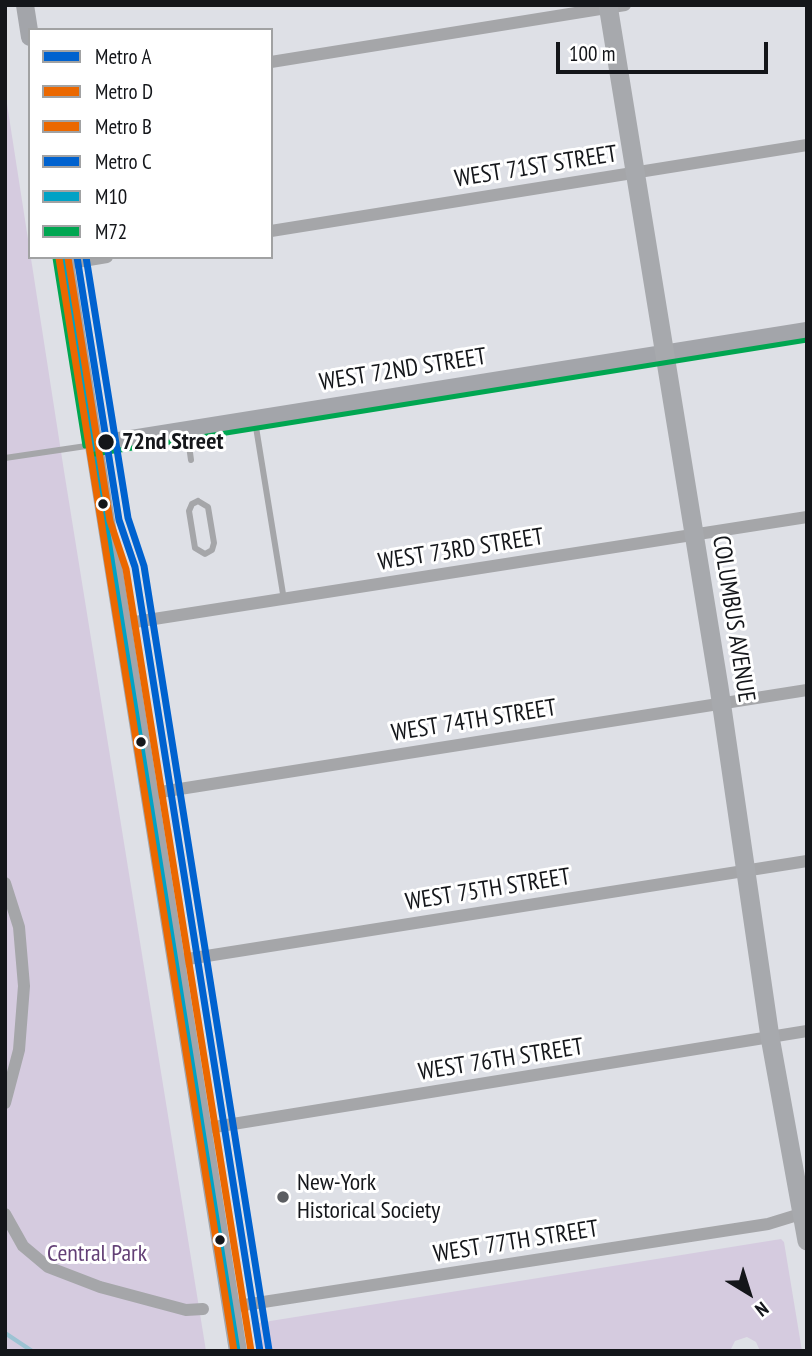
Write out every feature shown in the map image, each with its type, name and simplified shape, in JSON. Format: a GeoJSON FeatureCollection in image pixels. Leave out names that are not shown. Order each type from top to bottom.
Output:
{"type":"FeatureCollection","features":[{"type":"Feature","properties":{"kind":"main road"},"geometry":{"type":"LineString","coordinates":[[24,5],[28,28]]}},
{"type":"Feature","properties":{"kind":"main road","name":"COLUMBUS AVENUE"},"geometry":{"type":"LineString","coordinates":[[614,6],[635,172],[663,354],[722,703],[770,1037],[805,1213],[807,1241]]}},
{"type":"Feature","properties":{"kind":"main road"},"geometry":{"type":"LineString","coordinates":[[65,261],[238,1351]]}},
{"type":"Feature","properties":{"kind":"main road","name":"WEST 72ND STREET"},"geometry":{"type":"LineString","coordinates":[[94,445],[807,331]]}},
{"type":"Feature","properties":{"kind":"street"},"geometry":{"type":"LineString","coordinates":[[273,62],[614,6]]}},
{"type":"Feature","properties":{"kind":"street","name":"WEST 71ST STREET"},"geometry":{"type":"LineString","coordinates":[[273,231],[807,145]]}},
{"type":"Feature","properties":{"kind":"street"},"geometry":{"type":"LineString","coordinates":[[65,261],[86,259]]}},
{"type":"Feature","properties":{"kind":"street","name":"WEST 73RD STREET"},"geometry":{"type":"LineString","coordinates":[[122,624],[807,517]]}},
{"type":"Feature","properties":{"kind":"street","name":"WEST 74TH STREET"},"geometry":{"type":"LineString","coordinates":[[148,794],[807,690]]}},
{"type":"Feature","properties":{"kind":"street","name":"WEST 75TH STREET"},"geometry":{"type":"LineString","coordinates":[[175,961],[807,861]]}},
{"type":"Feature","properties":{"kind":"street"},"geometry":{"type":"LineString","coordinates":[[5,883],[19,927],[24,986],[19,1050],[5,1103]]}},
{"type":"Feature","properties":{"kind":"street","name":"WEST 76TH STREET"},"geometry":{"type":"LineString","coordinates":[[202,1129],[807,1031]]}},
{"type":"Feature","properties":{"kind":"street","name":"WEST 77TH STREET"},"geometry":{"type":"LineString","coordinates":[[231,1307],[768,1224],[805,1213]]}},
{"type":"Feature","properties":{"kind":"street"},"geometry":{"type":"LineString","coordinates":[[5,1214],[23,1246],[37,1259],[58,1271],[100,1287],[186,1310],[203,1309]]}},
{"type":"Feature","properties":{"kind":"lane"},"geometry":{"type":"LineString","coordinates":[[254,419],[284,600]]}},
{"type":"Feature","properties":{"kind":"lane"},"geometry":{"type":"LineString","coordinates":[[186,429],[191,460]]}},
{"type":"Feature","properties":{"kind":"lane","name":"WEST 72ND STREET"},"geometry":{"type":"LineString","coordinates":[[6,458],[94,445]]}},
{"type":"Feature","properties":{"kind":"lane"},"geometry":{"type":"LineString","coordinates":[[197,497],[208,507],[214,544],[212,550],[205,554],[195,548],[189,511],[197,497]]}},
{"type":"Feature","properties":{"kind":"green space","name":"Central Park"},"geometry":{"type":"Polygon","coordinates":[[[5,91],[28,239],[28,259],[31,259],[206,1351],[5,1351],[5,91]]]}},
{"type":"Feature","properties":{"kind":"green space"},"geometry":{"type":"Polygon","coordinates":[[[781,1239],[784,1242],[802,1351],[760,1351],[756,1342],[747,1337],[735,1341],[730,1351],[257,1351],[253,1329],[258,1323],[781,1239]]]}},
{"type":"Feature","properties":{"kind":"waterway"},"geometry":{"type":"LineString","coordinates":[[5,1333],[32,1351]]}},
{"type":"Feature","properties":{"kind":"metro line","name":"D"},"geometry":{"type":"LineString","coordinates":[[59,259],[234,1351]]}},
{"type":"Feature","properties":{"kind":"metro line","name":"B"},"geometry":{"type":"LineString","coordinates":[[68,259],[110,521],[126,569],[251,1351]]}},
{"type":"Feature","properties":{"kind":"metro line","name":"A"},"geometry":{"type":"LineString","coordinates":[[77,259],[119,520],[135,567],[260,1351]]}},
{"type":"Feature","properties":{"kind":"metro line","name":"C"},"geometry":{"type":"LineString","coordinates":[[86,259],[128,518],[144,566],[269,1350]]}},
{"type":"Feature","properties":{"kind":"transit line","name":"M72"},"geometry":{"type":"LineString","coordinates":[[55,259],[85,446]]}},
{"type":"Feature","properties":{"kind":"transit line","name":"M10"},"geometry":{"type":"LineString","coordinates":[[64,259],[238,1351]]}},
{"type":"Feature","properties":{"kind":"transit line","name":"M72"},"geometry":{"type":"LineString","coordinates":[[95,454],[807,340]]}},
{"type":"Feature","properties":{"kind":"place","name":"72nd Street"},"geometry":{"type":"Point","coordinates":[106,442]}},
{"type":"Feature","properties":{"kind":"place","name":"New-York Historical Society"},"geometry":{"type":"Point","coordinates":[283,1197]}}]}
